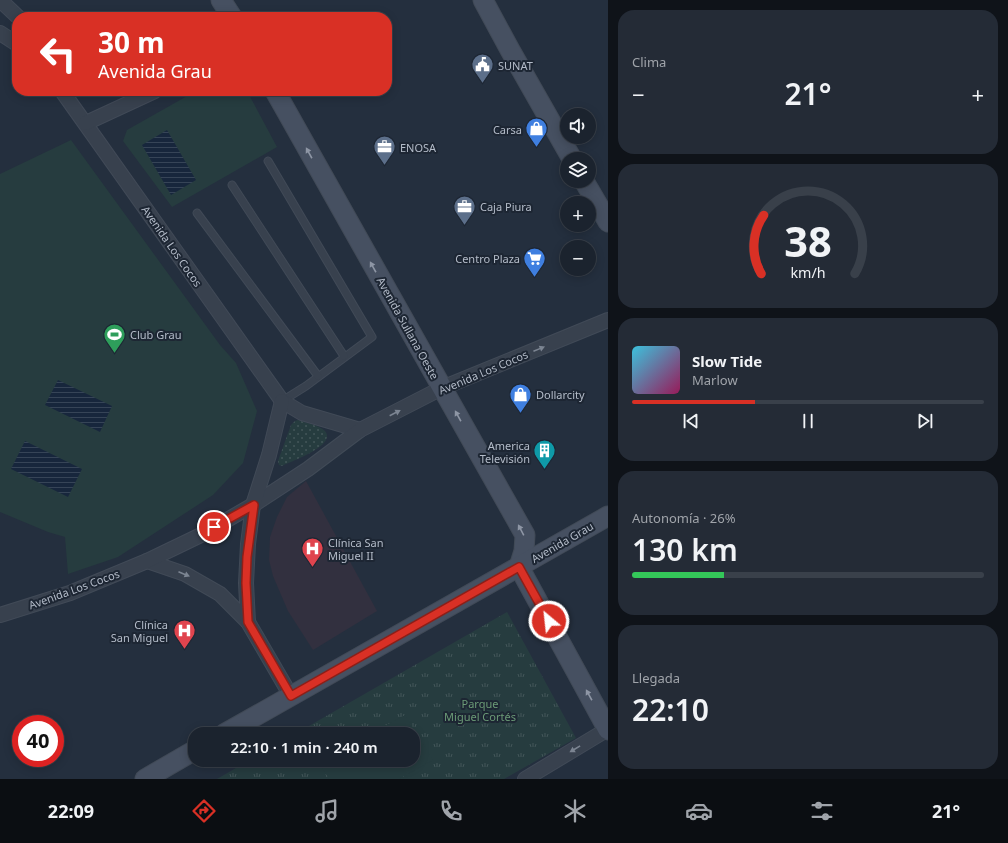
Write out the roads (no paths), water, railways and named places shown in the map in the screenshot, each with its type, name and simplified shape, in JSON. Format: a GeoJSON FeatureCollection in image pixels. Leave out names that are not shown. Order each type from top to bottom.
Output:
{"type":"FeatureCollection","features":[{"type":"Feature","properties":{"kind":"street"},"geometry":{"type":"LineString","coordinates":[[0,0],[13,12]]}},
{"type":"Feature","properties":{"kind":"street"},"geometry":{"type":"LineString","coordinates":[[221,0],[229,12]]}},
{"type":"Feature","properties":{"kind":"street"},"geometry":{"type":"LineString","coordinates":[[483,0],[568,152]]}},
{"type":"Feature","properties":{"kind":"street"},"geometry":{"type":"LineString","coordinates":[[0,32],[12,40]]}},
{"type":"Feature","properties":{"kind":"street","name":"Avenida Los Cocos"},"geometry":{"type":"LineString","coordinates":[[66,96],[282,401],[302,413],[360,430]]}},
{"type":"Feature","properties":{"kind":"street"},"geometry":{"type":"LineString","coordinates":[[86,123],[144,96]]}},
{"type":"Feature","properties":{"kind":"street","name":"Avenida Sullana Oeste"},"geometry":{"type":"LineString","coordinates":[[278,96],[525,536],[524,551],[519,567]]}},
{"type":"Feature","properties":{"kind":"street"},"geometry":{"type":"LineString","coordinates":[[588,188],[608,222]]}},
{"type":"Feature","properties":{"kind":"street","name":"Avenida Los Cocos"},"geometry":{"type":"LineString","coordinates":[[0,615],[70,593],[147,561],[201,535],[254,505],[308,469],[360,430],[442,388],[608,320]]}},
{"type":"Feature","properties":{"kind":"street"},"geometry":{"type":"LineString","coordinates":[[248,622],[248,544],[254,505],[269,455],[282,401]]}},
{"type":"Feature","properties":{"kind":"street","name":"Avenida Grau"},"geometry":{"type":"LineString","coordinates":[[236,727],[608,516]]}},
{"type":"Feature","properties":{"kind":"street"},"geometry":{"type":"LineString","coordinates":[[147,561],[185,574],[220,594],[248,622],[291,696]]}},
{"type":"Feature","properties":{"kind":"street"},"geometry":{"type":"LineString","coordinates":[[519,567],[608,729],[525,779]]}},
{"type":"Feature","properties":{"kind":"street"},"geometry":{"type":"LineString","coordinates":[[145,779],[188,754]]}},
{"type":"Feature","properties":{"kind":"lane"},"geometry":{"type":"LineString","coordinates":[[268,161],[372,337],[344,356],[306,386],[282,401]]}},
{"type":"Feature","properties":{"kind":"lane"},"geometry":{"type":"LineString","coordinates":[[232,184],[344,356]]}},
{"type":"Feature","properties":{"kind":"lane"},"geometry":{"type":"LineString","coordinates":[[197,213],[318,376]]}},
{"type":"Feature","properties":{"kind":"water"},"geometry":{"type":"Polygon","coordinates":[[[167,130],[196,180],[171,195],[142,145],[167,130]]]}},
{"type":"Feature","properties":{"kind":"water"},"geometry":{"type":"Polygon","coordinates":[[[58,380],[112,406],[100,432],[45,405],[58,380]]]}},
{"type":"Feature","properties":{"kind":"water"},"geometry":{"type":"Polygon","coordinates":[[[25,441],[82,469],[68,497],[11,469],[25,441]]]}},
{"type":"Feature","properties":{"kind":"place","name":"SUNAT"},"geometry":{"type":"Point","coordinates":[482,84]}},
{"type":"Feature","properties":{"kind":"place","name":"Carsa"},"geometry":{"type":"Point","coordinates":[537,148]}},
{"type":"Feature","properties":{"kind":"place","name":"ENOSA"},"geometry":{"type":"Point","coordinates":[385,166]}},
{"type":"Feature","properties":{"kind":"place","name":"Caja Piura"},"geometry":{"type":"Point","coordinates":[465,226]}},
{"type":"Feature","properties":{"kind":"place","name":"Centro Plaza"},"geometry":{"type":"Point","coordinates":[535,278]}},
{"type":"Feature","properties":{"kind":"place","name":"Club Grau"},"geometry":{"type":"Point","coordinates":[114,354]}},
{"type":"Feature","properties":{"kind":"place","name":"Dollarcity"},"geometry":{"type":"Point","coordinates":[521,414]}},
{"type":"Feature","properties":{"kind":"place","name":"America Televisión"},"geometry":{"type":"Point","coordinates":[545,470]}},
{"type":"Feature","properties":{"kind":"place","name":"Clínica San Miguel II"},"geometry":{"type":"Point","coordinates":[312,568]}},
{"type":"Feature","properties":{"kind":"place","name":"Clínica San Miguel"},"geometry":{"type":"Point","coordinates":[184,650]}},
{"type":"Feature","properties":{"kind":"park label","name":"Parque Miguel Cortés"},"geometry":{"type":"Point","coordinates":[480,709]}}]}
